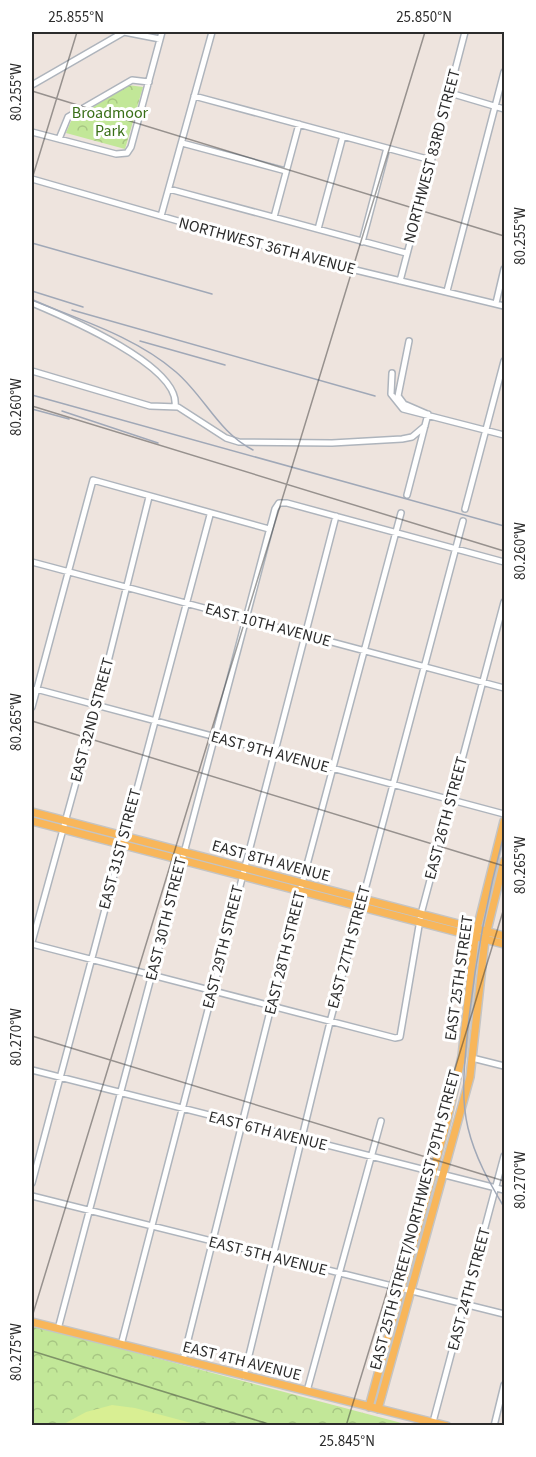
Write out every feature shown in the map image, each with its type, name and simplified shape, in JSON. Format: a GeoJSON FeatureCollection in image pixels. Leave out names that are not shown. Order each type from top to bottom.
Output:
{"type":"FeatureCollection","features":[{"type":"Feature","properties":{"kind":"main road","name":"EAST 8TH AVENUE"},"geometry":{"type":"LineString","coordinates":[[32,812],[64,825]]}},
{"type":"Feature","properties":{"kind":"main road","name":"EAST 8TH AVENUE"},"geometry":{"type":"LineString","coordinates":[[32,821],[64,825],[182,856],[241,876],[301,887]]}},
{"type":"Feature","properties":{"kind":"main road","name":"EAST 25TH STREET"},"geometry":{"type":"LineString","coordinates":[[437,1174],[462,1056],[476,933],[504,821]]}},
{"type":"Feature","properties":{"kind":"main road","name":"EAST 8TH AVENUE"},"geometry":{"type":"LineString","coordinates":[[182,856],[243,868],[420,922],[476,933]]}},
{"type":"Feature","properties":{"kind":"main road","name":"EAST 25TH STREET/NORTHWEST 79TH STREET"},"geometry":{"type":"LineString","coordinates":[[369,1407],[401,1289],[466,1091],[486,936],[504,861]]}},
{"type":"Feature","properties":{"kind":"main road","name":"EAST 8TH AVENUE"},"geometry":{"type":"LineString","coordinates":[[361,903],[421,914],[504,944]]}},
{"type":"Feature","properties":{"kind":"main road","name":"EAST 8TH AVENUE"},"geometry":{"type":"LineString","coordinates":[[486,936],[504,936]]}},
{"type":"Feature","properties":{"kind":"main road","name":"EAST 25TH STREET/NORTHWEST 79TH STREET"},"geometry":{"type":"LineString","coordinates":[[378,1409],[437,1174]]}},
{"type":"Feature","properties":{"kind":"main road","name":"EAST 4TH AVENUE"},"geometry":{"type":"LineString","coordinates":[[32,1322],[447,1425]]}},
{"type":"Feature","properties":{"kind":"street"},"geometry":{"type":"LineString","coordinates":[[32,84],[124,32],[160,39]]}},
{"type":"Feature","properties":{"kind":"street"},"geometry":{"type":"LineString","coordinates":[[32,132],[123,154],[131,147],[162,32]]}},
{"type":"Feature","properties":{"kind":"street"},"geometry":{"type":"LineString","coordinates":[[161,216],[212,32]]}},
{"type":"Feature","properties":{"kind":"street","name":"NORTHWEST 83RD STREET"},"geometry":{"type":"LineString","coordinates":[[400,281],[465,32]]}},
{"type":"Feature","properties":{"kind":"street"},"geometry":{"type":"LineString","coordinates":[[447,291],[504,72]]}},
{"type":"Feature","properties":{"kind":"street"},"geometry":{"type":"LineString","coordinates":[[59,139],[68,117],[132,80],[149,82]]}},
{"type":"Feature","properties":{"kind":"street"},"geometry":{"type":"LineString","coordinates":[[450,93],[504,109]]}},
{"type":"Feature","properties":{"kind":"street"},"geometry":{"type":"LineString","coordinates":[[194,96],[431,160]]}},
{"type":"Feature","properties":{"kind":"street"},"geometry":{"type":"LineString","coordinates":[[274,217],[299,124]]}},
{"type":"Feature","properties":{"kind":"street"},"geometry":{"type":"LineString","coordinates":[[318,229],[343,136]]}},
{"type":"Feature","properties":{"kind":"street"},"geometry":{"type":"LineString","coordinates":[[182,143],[286,171]]}},
{"type":"Feature","properties":{"kind":"street"},"geometry":{"type":"LineString","coordinates":[[362,242],[387,147]]}},
{"type":"Feature","properties":{"kind":"street","name":"NORTHWEST 36TH AVENUE"},"geometry":{"type":"LineString","coordinates":[[32,179],[313,260],[504,306]]}},
{"type":"Feature","properties":{"kind":"street"},"geometry":{"type":"LineString","coordinates":[[169,189],[406,253]]}},
{"type":"Feature","properties":{"kind":"street"},"geometry":{"type":"LineString","coordinates":[[496,303],[504,269]]}},
{"type":"Feature","properties":{"kind":"street"},"geometry":{"type":"LineString","coordinates":[[32,303],[98,334],[149,367],[166,382],[175,400],[175,406]]}},
{"type":"Feature","properties":{"kind":"street"},"geometry":{"type":"LineString","coordinates":[[409,341],[398,396],[404,404],[428,414],[504,435]]}},
{"type":"Feature","properties":{"kind":"street"},"geometry":{"type":"LineString","coordinates":[[465,509],[504,360]]}},
{"type":"Feature","properties":{"kind":"street"},"geometry":{"type":"LineString","coordinates":[[32,371],[150,406],[175,406],[226,438],[244,443],[332,443],[402,439],[412,437],[425,426]]}},
{"type":"Feature","properties":{"kind":"street"},"geometry":{"type":"LineString","coordinates":[[392,373],[391,392],[397,406],[420,415],[428,414]]}},
{"type":"Feature","properties":{"kind":"street"},"geometry":{"type":"LineString","coordinates":[[497,388],[504,391]]}},
{"type":"Feature","properties":{"kind":"street"},"geometry":{"type":"LineString","coordinates":[[407,495],[428,414]]}},
{"type":"Feature","properties":{"kind":"street"},"geometry":{"type":"LineString","coordinates":[[32,707],[35,686],[93,480],[210,515],[269,529]]}},
{"type":"Feature","properties":{"kind":"street","name":"EAST 32ND STREET"},"geometry":{"type":"LineString","coordinates":[[32,943],[97,706],[149,497]]}},
{"type":"Feature","properties":{"kind":"street","name":"EAST 30TH STREET"},"geometry":{"type":"LineString","coordinates":[[58,1329],[275,509],[279,504],[287,503],[336,516]]}},
{"type":"Feature","properties":{"kind":"street","name":"EAST 28TH STREET"},"geometry":{"type":"LineString","coordinates":[[183,1360],[301,887],[401,513]]}},
{"type":"Feature","properties":{"kind":"street","name":"EAST 31ST STREET"},"geometry":{"type":"LineString","coordinates":[[32,1183],[210,515]]}},
{"type":"Feature","properties":{"kind":"street"},"geometry":{"type":"LineString","coordinates":[[336,516],[504,562]]}},
{"type":"Feature","properties":{"kind":"street","name":"EAST 29TH STREET"},"geometry":{"type":"LineString","coordinates":[[121,1345],[336,516]]}},
{"type":"Feature","properties":{"kind":"street","name":"EAST 27TH STREET"},"geometry":{"type":"LineString","coordinates":[[244,1376],[330,1022],[463,521]]}},
{"type":"Feature","properties":{"kind":"street","name":"EAST 10TH AVENUE"},"geometry":{"type":"LineString","coordinates":[[32,562],[504,688]]}},
{"type":"Feature","properties":{"kind":"street","name":"EAST 26TH STREET"},"geometry":{"type":"LineString","coordinates":[[330,1022],[395,1038],[400,1037],[421,914],[504,602]]}},
{"type":"Feature","properties":{"kind":"street","name":"EAST 9TH AVENUE"},"geometry":{"type":"LineString","coordinates":[[35,686],[154,722],[504,814]]}},
{"type":"Feature","properties":{"kind":"street"},"geometry":{"type":"LineString","coordinates":[[32,943],[330,1022]]}},
{"type":"Feature","properties":{"kind":"street"},"geometry":{"type":"LineString","coordinates":[[472,1058],[504,1066]]}},
{"type":"Feature","properties":{"kind":"street","name":"EAST 6TH AVENUE"},"geometry":{"type":"LineString","coordinates":[[32,1070],[504,1190]]}},
{"type":"Feature","properties":{"kind":"street"},"geometry":{"type":"LineString","coordinates":[[307,1391],[381,1121]]}},
{"type":"Feature","properties":{"kind":"street","name":"EAST 24TH STREET"},"geometry":{"type":"LineString","coordinates":[[433,1422],[504,1156]]}},
{"type":"Feature","properties":{"kind":"street","name":"EAST 5TH AVENUE"},"geometry":{"type":"LineString","coordinates":[[32,1196],[504,1314]]}},
{"type":"Feature","properties":{"kind":"street"},"geometry":{"type":"LineString","coordinates":[[494,1425],[504,1385]]}},
{"type":"Feature","properties":{"kind":"green space","name":"Broadmoor Park"},"geometry":{"type":"Polygon","coordinates":[[[128,85],[143,87],[125,149],[66,133],[71,121],[128,85]]]}},
{"type":"Feature","properties":{"kind":"green space"},"geometry":{"type":"Polygon","coordinates":[[[32,1325],[409,1425],[32,1425],[32,1325]]]}},
{"type":"Feature","properties":{"kind":"green space"},"geometry":{"type":"Polygon","coordinates":[[[112,1405],[135,1408],[199,1425],[105,1423],[62,1425],[86,1412],[112,1405]]]}},
{"type":"Feature","properties":{"kind":"railway"},"geometry":{"type":"LineString","coordinates":[[32,243],[212,294]]}},
{"type":"Feature","properties":{"kind":"railway"},"geometry":{"type":"LineString","coordinates":[[32,291],[83,307]]}},
{"type":"Feature","properties":{"kind":"railway"},"geometry":{"type":"LineString","coordinates":[[32,300],[107,330],[160,360],[186,382],[230,434],[253,450]]}},
{"type":"Feature","properties":{"kind":"railway"},"geometry":{"type":"LineString","coordinates":[[72,310],[375,396]]}},
{"type":"Feature","properties":{"kind":"railway"},"geometry":{"type":"LineString","coordinates":[[140,341],[225,365]]}},
{"type":"Feature","properties":{"kind":"railway"},"geometry":{"type":"LineString","coordinates":[[32,395],[504,526]]}},
{"type":"Feature","properties":{"kind":"railway"},"geometry":{"type":"LineString","coordinates":[[32,409],[69,419]]}},
{"type":"Feature","properties":{"kind":"railway"},"geometry":{"type":"LineString","coordinates":[[62,411],[158,443]]}},
{"type":"Feature","properties":{"kind":"railway"},"geometry":{"type":"LineString","coordinates":[[504,834],[478,954],[468,1027],[464,1091],[468,1128],[474,1149],[504,1207]]}}]}
